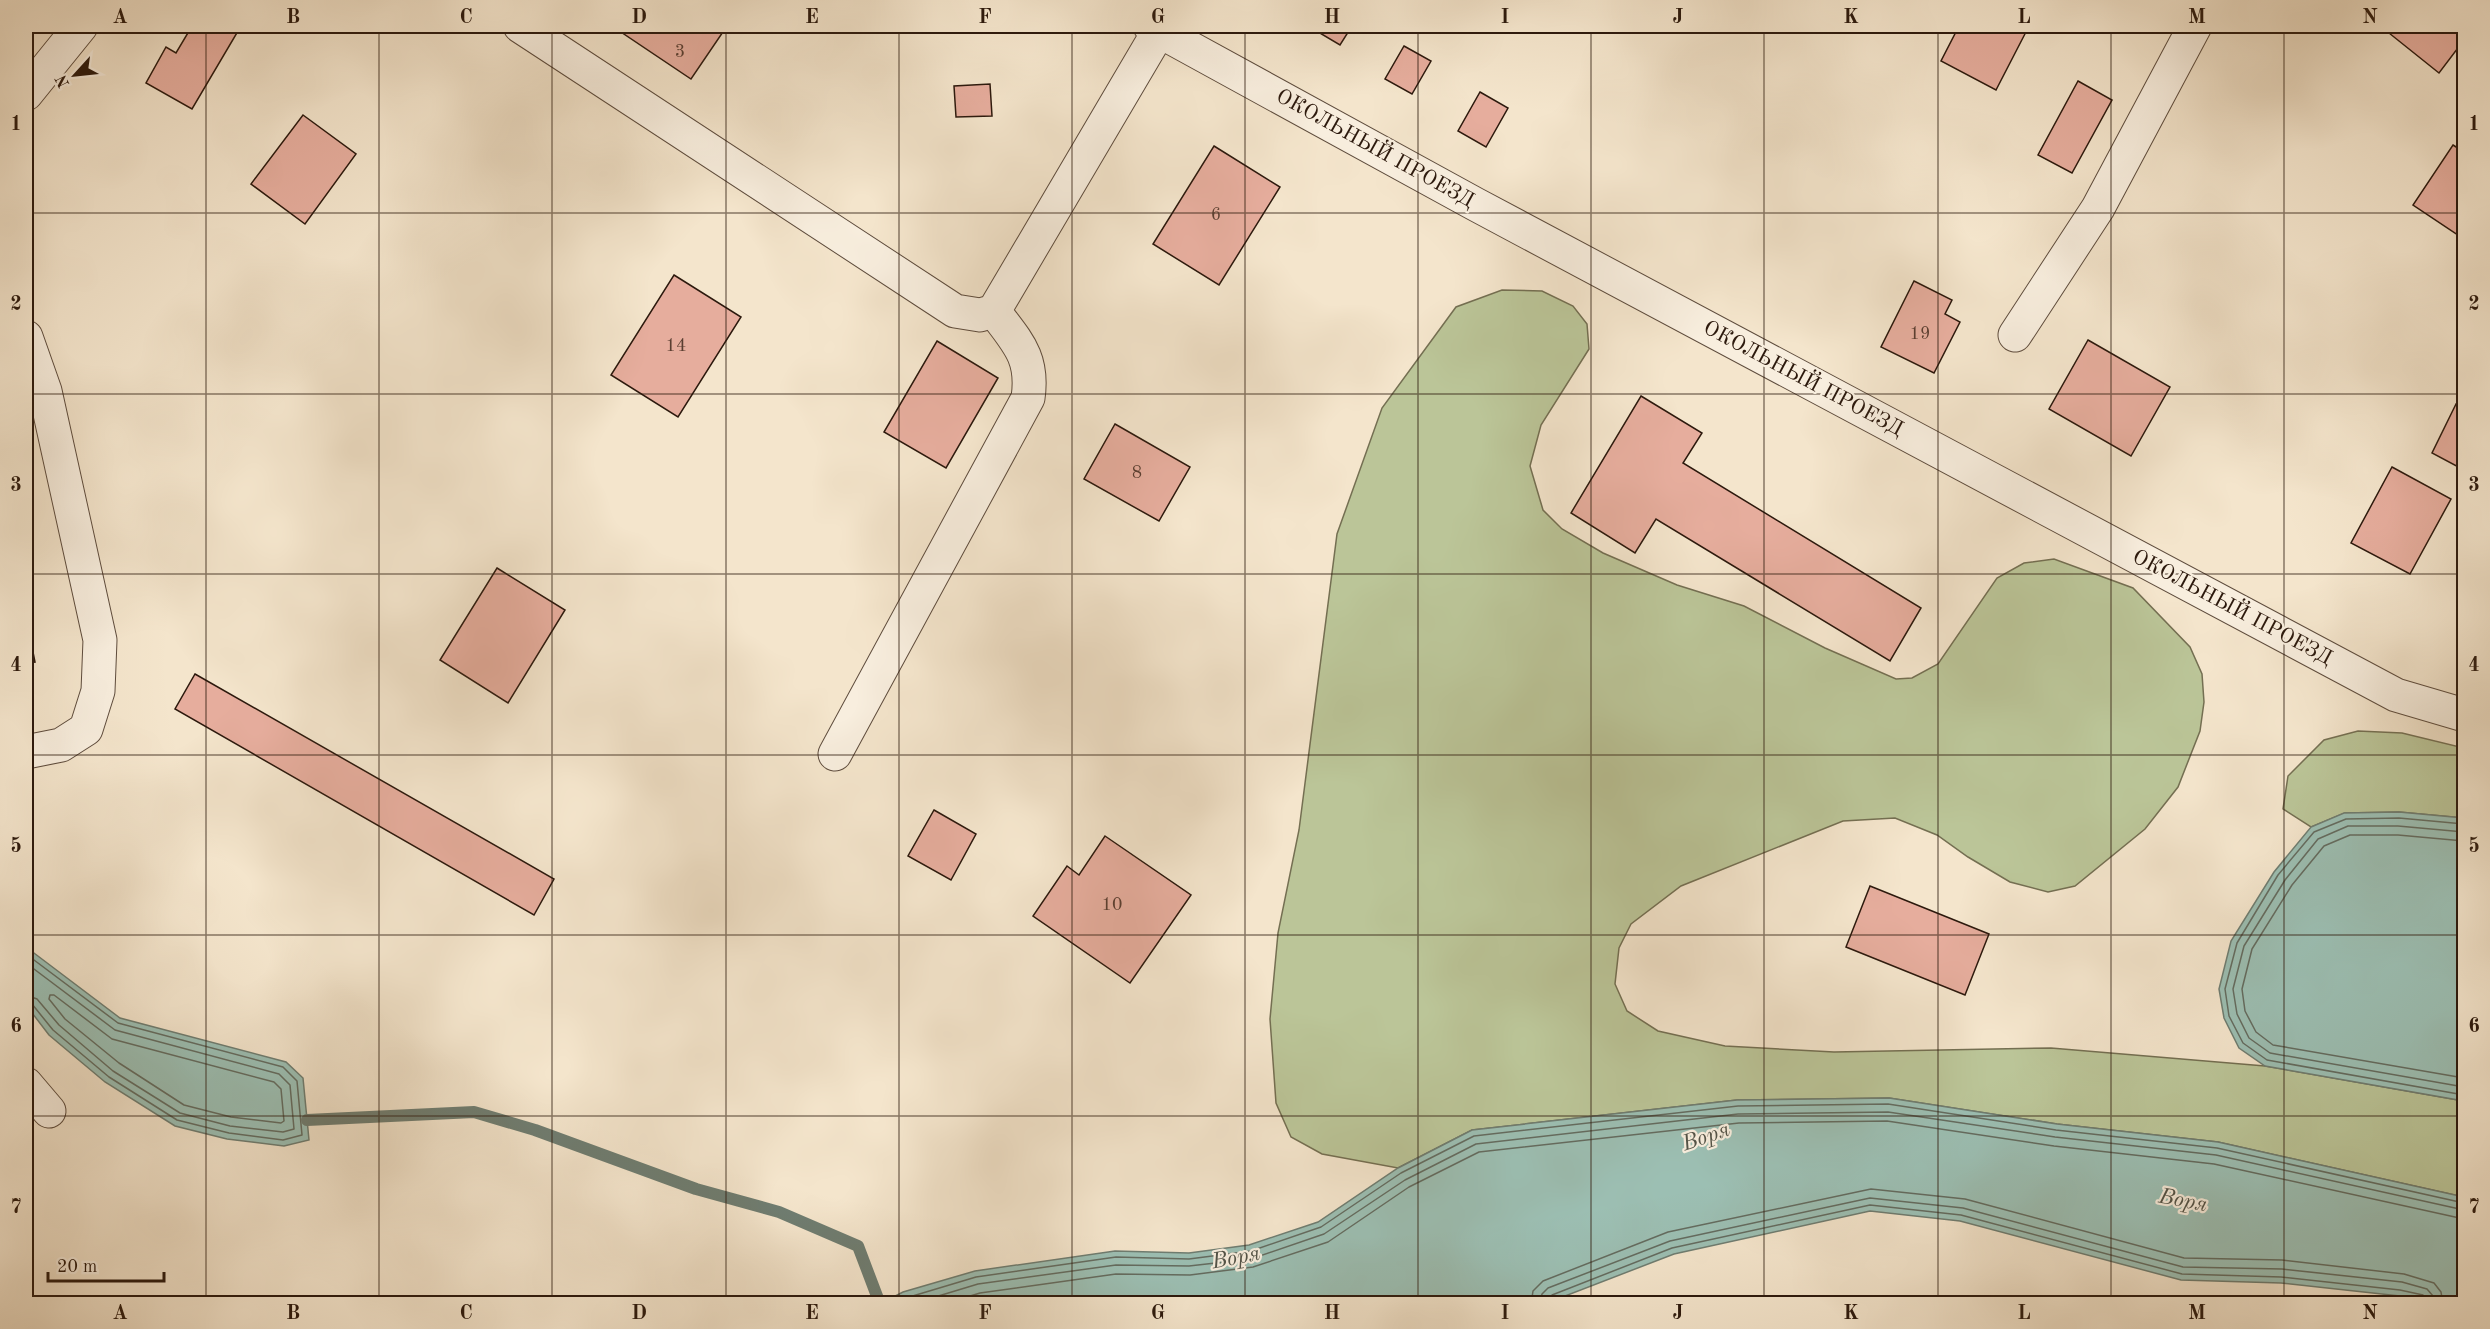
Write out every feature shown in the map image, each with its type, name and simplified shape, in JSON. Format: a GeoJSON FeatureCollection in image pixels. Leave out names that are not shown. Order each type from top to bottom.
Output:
{"type":"FeatureCollection","features":[{"type":"Feature","properties":{"kind":"street"},"geometry":{"type":"LineString","coordinates":[[26,94],[81,26]]}},
{"type":"Feature","properties":{"kind":"street"},"geometry":{"type":"LineString","coordinates":[[520,26],[955,311],[980,315],[994,311],[1155,28]]}},
{"type":"Feature","properties":{"kind":"street"},"geometry":{"type":"LineString","coordinates":[[2015,335],[2098,208],[2195,26]]}},
{"type":"Feature","properties":{"kind":"street","name":"ОКОЛЬНЫЙ ПРОЕЗД"},"geometry":{"type":"LineString","coordinates":[[1155,28],[1486,210],[2396,695],[2464,715]]}},
{"type":"Feature","properties":{"kind":"street"},"geometry":{"type":"LineString","coordinates":[[835,754],[1028,398],[1031,376],[1021,347],[994,311]]}},
{"type":"Feature","properties":{"kind":"street"},"geometry":{"type":"LineString","coordinates":[[26,338],[45,392],[100,640],[98,691],[86,729],[61,745],[26,752]]}},
{"type":"Feature","properties":{"kind":"street"},"geometry":{"type":"LineString","coordinates":[[26,1084],[49,1111]]}},
{"type":"Feature","properties":{"kind":"green space"},"geometry":{"type":"Polygon","coordinates":[[[1502,290],[1542,291],[1573,306],[1587,324],[1589,349],[1541,425],[1530,466],[1543,510],[1562,529],[1603,553],[1677,585],[1744,606],[1825,648],[1896,679],[1912,678],[1938,664],[1997,578],[2024,563],[2054,559],[2133,588],[2190,647],[2202,674],[2204,702],[2200,731],[2178,787],[2145,829],[2075,886],[2048,892],[2010,882],[1937,835],[1895,818],[1843,821],[1681,886],[1631,924],[1619,948],[1615,984],[1627,1011],[1658,1031],[1725,1046],[1834,1052],[2051,1048],[2265,1066],[2464,1101],[2464,1197],[2218,1142],[2057,1124],[1889,1098],[1737,1100],[1472,1130],[1398,1168],[1322,1154],[1291,1137],[1276,1103],[1270,1019],[1278,933],[1299,830],[1337,534],[1382,408],[1456,307],[1502,290]]]}},
{"type":"Feature","properties":{"kind":"green space"},"geometry":{"type":"Polygon","coordinates":[[[2358,731],[2402,733],[2464,748],[2464,818],[2399,812],[2345,813],[2311,827],[2283,809],[2288,776],[2324,740],[2358,731]]]}},
{"type":"Feature","properties":{"kind":"water"},"geometry":{"type":"Polygon","coordinates":[[[2399,812],[2464,818],[2464,1101],[2265,1066],[2239,1048],[2224,1018],[2219,989],[2231,941],[2274,872],[2311,827],[2344,813],[2399,812]]]}},
{"type":"Feature","properties":{"kind":"water"},"geometry":{"type":"Polygon","coordinates":[[[26,947],[120,1018],[286,1062],[303,1078],[309,1140],[284,1146],[227,1139],[175,1126],[105,1082],[49,1035],[26,1005],[26,947]]]}},
{"type":"Feature","properties":{"kind":"water","name":"Воря"},"geometry":{"type":"Polygon","coordinates":[[[1889,1098],[2057,1124],[2218,1142],[2464,1197],[2464,1303],[2432,1303],[2400,1296],[2281,1283],[2181,1280],[1960,1221],[1870,1211],[1674,1254],[1547,1303],[882,1303],[903,1292],[975,1271],[1115,1251],[1189,1253],[1249,1245],[1318,1222],[1398,1168],[1472,1130],[1737,1100],[1889,1098]]]}},
{"type":"Feature","properties":{"kind":"building"},"geometry":{"type":"Polygon","coordinates":[[[192,26],[241,26],[192,109],[146,83],[166,47],[176,53],[192,26]]]}},
{"type":"Feature","properties":{"kind":"building"},"geometry":{"type":"Polygon","coordinates":[[[612,26],[727,26],[691,79],[612,26]]]}},
{"type":"Feature","properties":{"kind":"building"},"geometry":{"type":"Polygon","coordinates":[[[1308,26],[1352,26],[1340,45],[1308,26]]]}},
{"type":"Feature","properties":{"kind":"building"},"geometry":{"type":"Polygon","coordinates":[[[1959,26],[2023,26],[2028,28],[1996,90],[1941,61],[1959,26]]]}},
{"type":"Feature","properties":{"kind":"building"},"geometry":{"type":"Polygon","coordinates":[[[2395,26],[2456,26],[2464,32],[2464,40],[2439,73],[2389,33],[2395,26]]]}},
{"type":"Feature","properties":{"kind":"building"},"geometry":{"type":"Polygon","coordinates":[[[1404,46],[1431,61],[1412,94],[1385,79],[1404,46]]]}},
{"type":"Feature","properties":{"kind":"building"},"geometry":{"type":"Polygon","coordinates":[[[2078,81],[2112,100],[2072,173],[2038,155],[2078,81]]]}},
{"type":"Feature","properties":{"kind":"building"},"geometry":{"type":"Polygon","coordinates":[[[990,84],[992,116],[956,117],[954,86],[990,84]]]}},
{"type":"Feature","properties":{"kind":"building"},"geometry":{"type":"Polygon","coordinates":[[[1480,92],[1508,108],[1486,147],[1458,131],[1480,92]]]}},
{"type":"Feature","properties":{"kind":"building"},"geometry":{"type":"Polygon","coordinates":[[[303,115],[356,154],[305,224],[251,184],[303,115]]]}},
{"type":"Feature","properties":{"kind":"building"},"geometry":{"type":"Polygon","coordinates":[[[2453,145],[2464,152],[2464,239],[2413,205],[2453,145]]]}},
{"type":"Feature","properties":{"kind":"building"},"geometry":{"type":"Polygon","coordinates":[[[1214,146],[1280,187],[1219,285],[1153,244],[1214,146]]]}},
{"type":"Feature","properties":{"kind":"building"},"geometry":{"type":"Polygon","coordinates":[[[674,275],[741,317],[678,417],[611,375],[674,275]]]}},
{"type":"Feature","properties":{"kind":"building"},"geometry":{"type":"Polygon","coordinates":[[[1914,281],[1952,300],[1945,314],[1960,322],[1934,373],[1881,347],[1914,281]]]}},
{"type":"Feature","properties":{"kind":"building"},"geometry":{"type":"Polygon","coordinates":[[[2088,340],[2170,387],[2131,456],[2049,409],[2088,340]]]}},
{"type":"Feature","properties":{"kind":"building"},"geometry":{"type":"Polygon","coordinates":[[[937,341],[998,378],[946,468],[884,432],[937,341]]]}},
{"type":"Feature","properties":{"kind":"building"},"geometry":{"type":"Polygon","coordinates":[[[1641,396],[1702,433],[1683,463],[1921,608],[1890,661],[1656,519],[1635,553],[1571,513],[1641,396]]]}},
{"type":"Feature","properties":{"kind":"building"},"geometry":{"type":"Polygon","coordinates":[[[2456,404],[2464,409],[2464,470],[2432,453],[2456,404]]]}},
{"type":"Feature","properties":{"kind":"building"},"geometry":{"type":"Polygon","coordinates":[[[1115,424],[1190,467],[1159,521],[1084,479],[1115,424]]]}},
{"type":"Feature","properties":{"kind":"building"},"geometry":{"type":"Polygon","coordinates":[[[2392,467],[2451,499],[2410,574],[2351,543],[2392,467]]]}},
{"type":"Feature","properties":{"kind":"building"},"geometry":{"type":"Polygon","coordinates":[[[497,568],[565,610],[508,703],[440,660],[497,568]]]}},
{"type":"Feature","properties":{"kind":"building"},"geometry":{"type":"Polygon","coordinates":[[[26,617],[35,662],[26,663],[26,617]]]}},
{"type":"Feature","properties":{"kind":"building"},"geometry":{"type":"Polygon","coordinates":[[[195,674],[554,879],[534,915],[175,709],[195,674]]]}},
{"type":"Feature","properties":{"kind":"building"},"geometry":{"type":"Polygon","coordinates":[[[934,810],[976,834],[951,880],[908,856],[934,810]]]}},
{"type":"Feature","properties":{"kind":"building"},"geometry":{"type":"Polygon","coordinates":[[[1105,836],[1191,895],[1130,983],[1033,916],[1067,866],[1079,875],[1105,836]]]}},
{"type":"Feature","properties":{"kind":"building"},"geometry":{"type":"Polygon","coordinates":[[[1870,886],[1989,934],[1965,995],[1846,947],[1870,886]]]}},
{"type":"Feature","properties":{"kind":"waterway"},"geometry":{"type":"LineString","coordinates":[[307,1120],[474,1112],[535,1130],[696,1189],[779,1212],[858,1246],[880,1304]]}}]}
